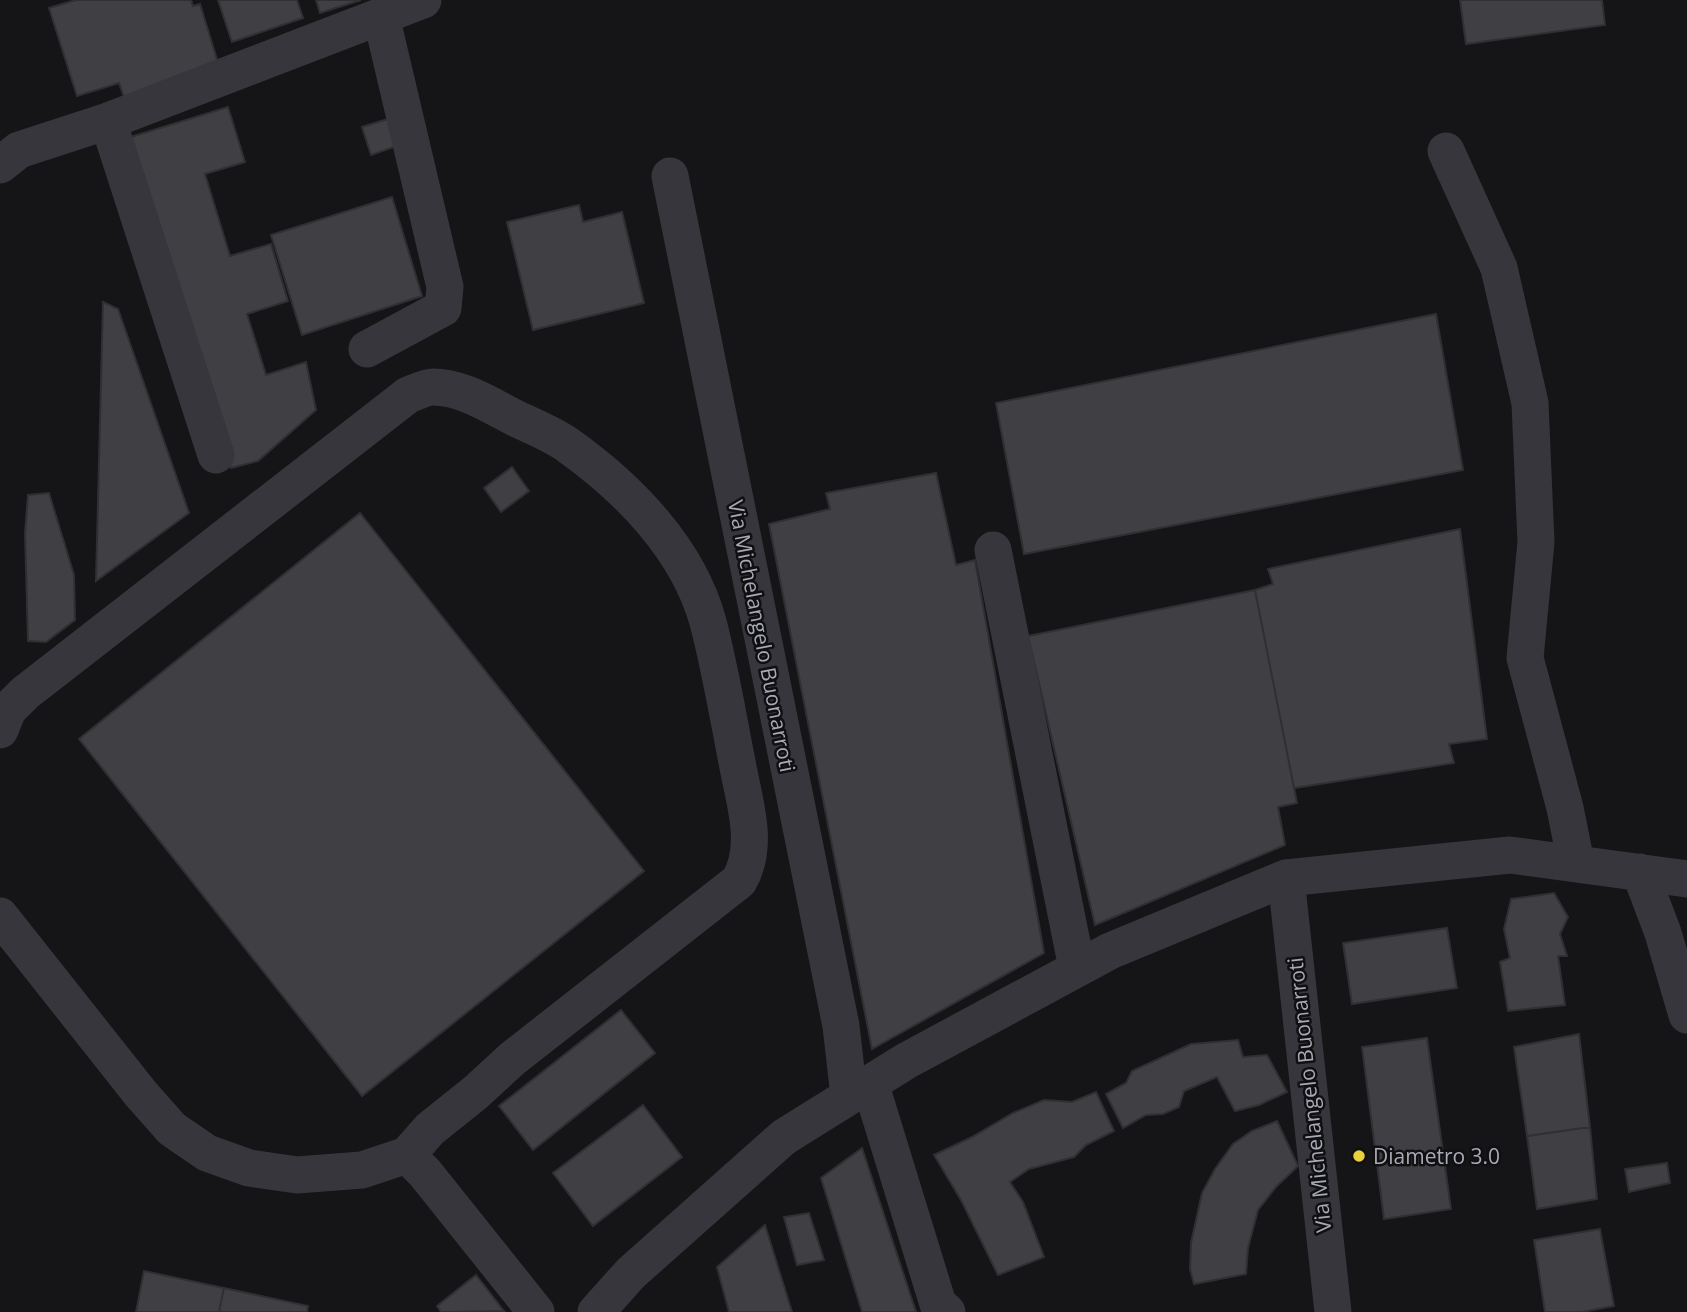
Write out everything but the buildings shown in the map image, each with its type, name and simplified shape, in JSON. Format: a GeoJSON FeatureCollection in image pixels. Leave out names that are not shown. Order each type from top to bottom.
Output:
{"type":"FeatureCollection","features":[{"type":"Feature","properties":{"kind":"street"},"geometry":{"type":"LineString","coordinates":[[6,152],[108,121],[424,0]]}},
{"type":"Feature","properties":{"kind":"street"},"geometry":{"type":"LineString","coordinates":[[368,349],[443,308],[445,287],[381,16]]}},
{"type":"Feature","properties":{"kind":"street"},"geometry":{"type":"LineString","coordinates":[[108,121],[216,455]]}},
{"type":"Feature","properties":{"kind":"street"},"geometry":{"type":"LineString","coordinates":[[1446,150],[1499,268],[1530,402],[1536,542],[1525,658],[1565,808],[1576,863]]}},
{"type":"Feature","properties":{"kind":"street","name":"Via Michelangelo Buonarroti"},"geometry":{"type":"LineString","coordinates":[[670,176],[841,1026],[860,1090],[938,1304],[947,1312]]}},
{"type":"Feature","properties":{"kind":"street"},"geometry":{"type":"LineString","coordinates":[[0,730],[8,710],[25,693],[408,394],[432,387],[467,394],[567,444],[632,498],[672,549],[688,575],[708,620],[751,846],[747,869],[740,881],[512,1059],[430,1129],[407,1155],[362,1170],[297,1175],[249,1168],[207,1153],[172,1129],[0,916]]}},
{"type":"Feature","properties":{"kind":"street"},"geometry":{"type":"LineString","coordinates":[[993,550],[1077,968]]}},
{"type":"Feature","properties":{"kind":"street"},"geometry":{"type":"LineString","coordinates":[[596,1312],[631,1273],[784,1137],[860,1090],[1077,968],[1110,951],[1286,878],[1510,855],[1687,879]]}},
{"type":"Feature","properties":{"kind":"street"},"geometry":{"type":"LineString","coordinates":[[1640,872],[1687,1007]]}},
{"type":"Feature","properties":{"kind":"street","name":"Via Michelangelo Buonarroti"},"geometry":{"type":"LineString","coordinates":[[1286,878],[1333,1312]]}},
{"type":"Feature","properties":{"kind":"street"},"geometry":{"type":"LineString","coordinates":[[407,1155],[425,1173],[536,1312]]}},
{"type":"Feature","properties":{"kind":"place","name":"Diametro 3.0"},"geometry":{"type":"Point","coordinates":[1359,1156]}}]}
